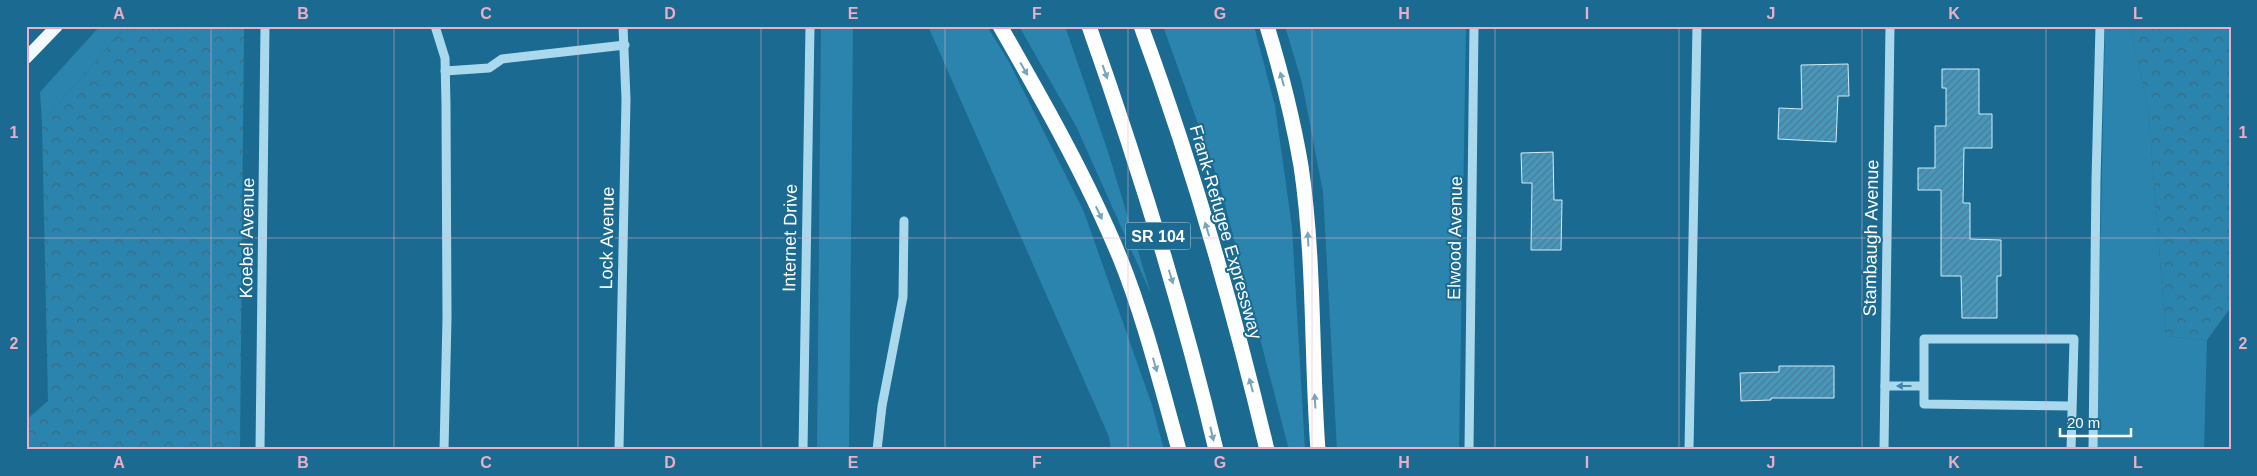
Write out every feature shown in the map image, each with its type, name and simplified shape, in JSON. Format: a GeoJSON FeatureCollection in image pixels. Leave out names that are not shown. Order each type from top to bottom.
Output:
{"type":"FeatureCollection","features":[{"type":"Feature","properties":{"kind":"highway"},"geometry":{"type":"LineString","coordinates":[[1000,26],[1067,148],[1098,209],[1120,259],[1142,322],[1179,450]]}},
{"type":"Feature","properties":{"kind":"highway","name":"SR 104"},"geometry":{"type":"LineString","coordinates":[[1089,26],[1122,120],[1172,282],[1216,450]]}},
{"type":"Feature","properties":{"kind":"highway","name":"Frank-Refugee Expressway"},"geometry":{"type":"LineString","coordinates":[[1141,26],[1173,119],[1219,269],[1267,450]]}},
{"type":"Feature","properties":{"kind":"highway"},"geometry":{"type":"LineString","coordinates":[[1267,26],[1292,118],[1301,168],[1307,220],[1318,450]]}},
{"type":"Feature","properties":{"kind":"main road"},"geometry":{"type":"LineString","coordinates":[[26,58],[57,26]]}},
{"type":"Feature","properties":{"kind":"street","name":"Koebel Avenue"},"geometry":{"type":"LineString","coordinates":[[260,450],[265,26]]}},
{"type":"Feature","properties":{"kind":"street"},"geometry":{"type":"LineString","coordinates":[[435,26],[445,58],[446,71],[447,318],[444,450]]}},
{"type":"Feature","properties":{"kind":"street","name":"Lock Avenue"},"geometry":{"type":"LineString","coordinates":[[619,450],[626,109],[623,26]]}},
{"type":"Feature","properties":{"kind":"street","name":"Internet Drive"},"geometry":{"type":"LineString","coordinates":[[804,450],[810,26]]}},
{"type":"Feature","properties":{"kind":"street","name":"Elwood Avenue"},"geometry":{"type":"LineString","coordinates":[[1469,450],[1474,26]]}},
{"type":"Feature","properties":{"kind":"street"},"geometry":{"type":"LineString","coordinates":[[1689,450],[1697,26]]}},
{"type":"Feature","properties":{"kind":"street","name":"Stambaugh Avenue"},"geometry":{"type":"LineString","coordinates":[[1884,450],[1890,26]]}},
{"type":"Feature","properties":{"kind":"street"},"geometry":{"type":"LineString","coordinates":[[2093,450],[2100,26]]}},
{"type":"Feature","properties":{"kind":"street"},"geometry":{"type":"LineString","coordinates":[[446,71],[489,68],[502,59],[625,46]]}},
{"type":"Feature","properties":{"kind":"street"},"geometry":{"type":"LineString","coordinates":[[877,450],[882,406],[903,297],[904,221]]}},
{"type":"Feature","properties":{"kind":"street"},"geometry":{"type":"LineString","coordinates":[[2071,406],[1924,404],[1924,339],[2074,339],[2071,450]]}},
{"type":"Feature","properties":{"kind":"street"},"geometry":{"type":"LineString","coordinates":[[1886,386],[1923,386]]}},
{"type":"Feature","properties":{"kind":"green space"},"geometry":{"type":"Polygon","coordinates":[[[100,26],[126,26],[42,123],[40,92],[100,26]]]}},
{"type":"Feature","properties":{"kind":"green space"},"geometry":{"type":"Polygon","coordinates":[[[126,26],[244,26],[240,450],[26,450],[26,420],[48,401],[42,123],[126,26]]]}},
{"type":"Feature","properties":{"kind":"green space"},"geometry":{"type":"Polygon","coordinates":[[[821,26],[853,26],[849,450],[817,450],[821,26]]]}},
{"type":"Feature","properties":{"kind":"green space"},"geometry":{"type":"Polygon","coordinates":[[[928,26],[987,26],[1009,62],[1084,212],[1152,405],[1164,450],[1111,450],[1109,437],[928,26]]]}},
{"type":"Feature","properties":{"kind":"green space"},"geometry":{"type":"Polygon","coordinates":[[[1019,26],[1065,26],[1109,155],[1151,294],[1077,128],[1019,26]]]}},
{"type":"Feature","properties":{"kind":"green space"},"geometry":{"type":"Polygon","coordinates":[[[1163,26],[1254,26],[1275,106],[1292,227],[1305,450],[1289,450],[1220,185],[1163,26]]]}},
{"type":"Feature","properties":{"kind":"green space"},"geometry":{"type":"Polygon","coordinates":[[[1285,26],[1466,26],[1459,450],[1337,450],[1323,192],[1302,83],[1285,26]]]}},
{"type":"Feature","properties":{"kind":"green space"},"geometry":{"type":"Polygon","coordinates":[[[2105,26],[2130,26],[2148,107],[2166,336],[2207,340],[2204,450],[2096,450],[2105,26]]]}},
{"type":"Feature","properties":{"kind":"green space"},"geometry":{"type":"Polygon","coordinates":[[[2130,26],[2231,26],[2231,307],[2207,340],[2166,336],[2148,107],[2130,26]]]}},
{"type":"Feature","properties":{"kind":"building"},"geometry":{"type":"Polygon","coordinates":[[[1848,64],[1849,96],[1838,96],[1836,142],[1778,139],[1779,108],[1802,109],[1801,65],[1848,64]]]}},
{"type":"Feature","properties":{"kind":"building"},"geometry":{"type":"Polygon","coordinates":[[[1942,69],[1979,69],[1979,114],[1992,114],[1992,148],[1964,148],[1963,203],[1970,203],[1970,239],[2001,240],[2001,276],[1997,276],[1997,318],[1962,318],[1961,276],[1941,276],[1941,190],[1918,190],[1918,168],[1935,168],[1935,126],[1946,126],[1946,88],[1942,88],[1942,69]]]}},
{"type":"Feature","properties":{"kind":"building"},"geometry":{"type":"Polygon","coordinates":[[[1553,152],[1554,200],[1562,200],[1561,250],[1531,250],[1532,183],[1522,183],[1521,153],[1553,152]]]}},
{"type":"Feature","properties":{"kind":"building"},"geometry":{"type":"Polygon","coordinates":[[[1779,366],[1834,366],[1834,398],[1771,398],[1771,400],[1741,401],[1740,373],[1779,372],[1779,366]]]}}]}
